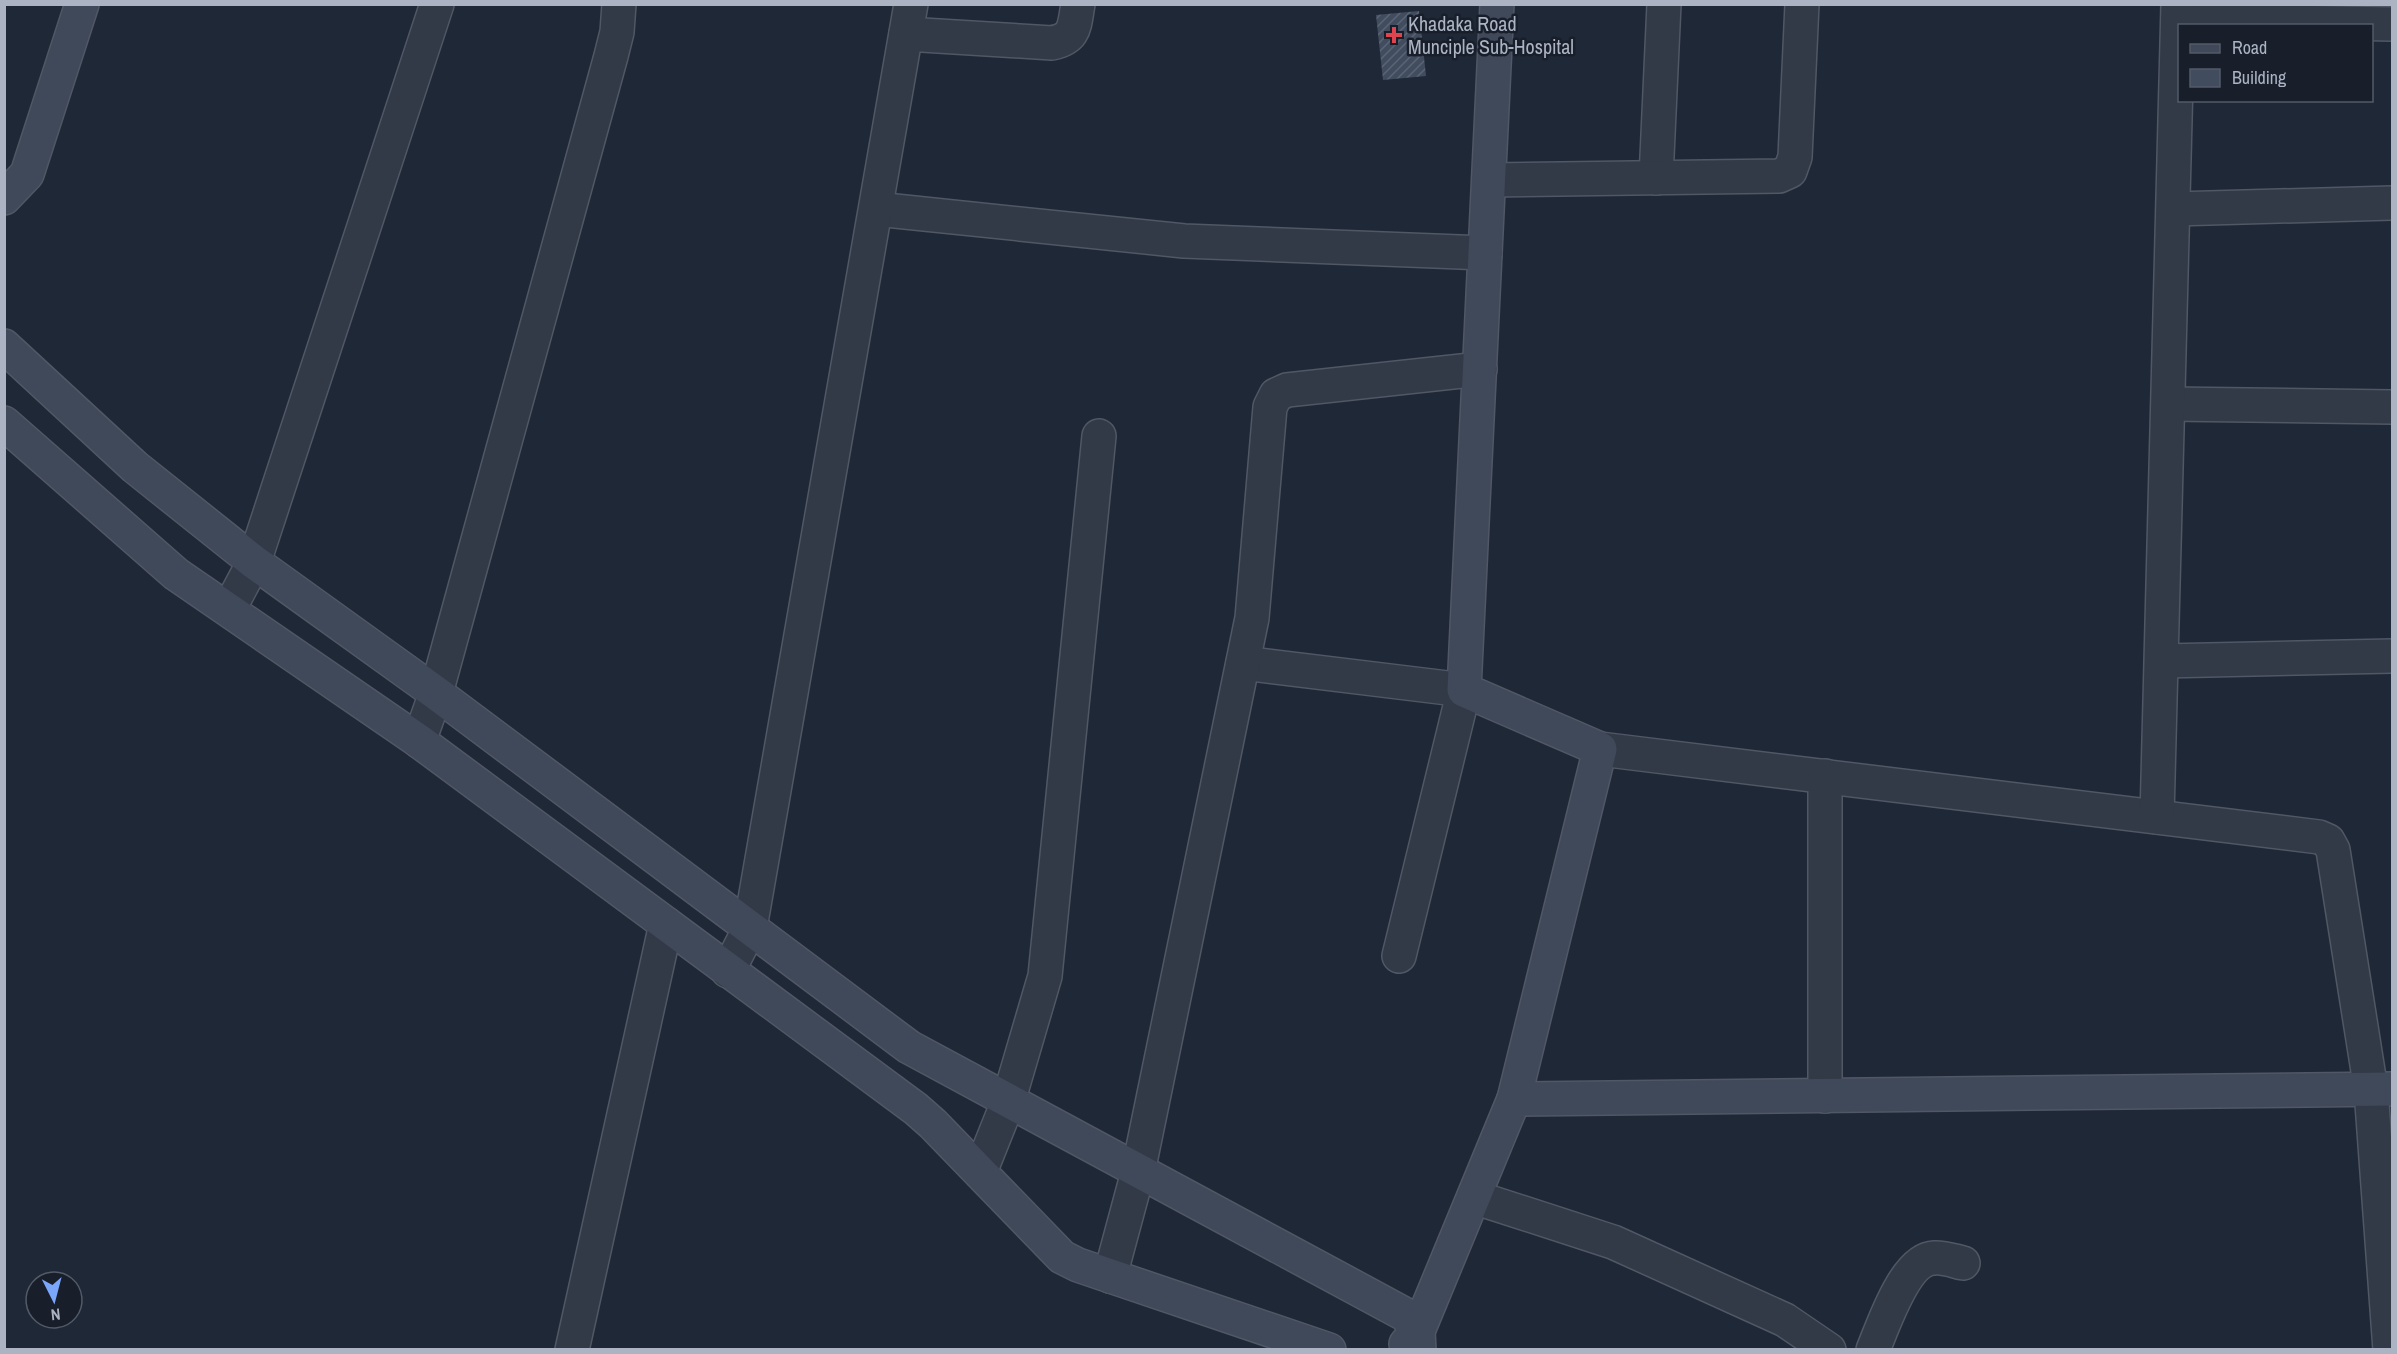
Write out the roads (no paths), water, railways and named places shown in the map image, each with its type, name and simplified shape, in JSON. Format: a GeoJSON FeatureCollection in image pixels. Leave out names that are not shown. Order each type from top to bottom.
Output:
{"type":"FeatureCollection","features":[{"type":"Feature","properties":{"kind":"main road"},"geometry":{"type":"LineString","coordinates":[[4,198],[27,174],[82,4]]}},
{"type":"Feature","properties":{"kind":"main road"},"geometry":{"type":"LineString","coordinates":[[1413,1343],[1514,1099],[1600,749],[1464,690],[1497,4]]}},
{"type":"Feature","properties":{"kind":"main road"},"geometry":{"type":"LineString","coordinates":[[4,346],[135,467],[254,562],[436,693],[909,1047],[1406,1315],[1413,1343]]}},
{"type":"Feature","properties":{"kind":"main road"},"geometry":{"type":"LineString","coordinates":[[4,423],[176,574],[419,741],[916,1109],[1062,1257],[1078,1265],[1329,1350]]}},
{"type":"Feature","properties":{"kind":"main road"},"geometry":{"type":"LineString","coordinates":[[1514,1099],[2382,1090]]}},
{"type":"Feature","properties":{"kind":"street"},"geometry":{"type":"LineString","coordinates":[[228,609],[254,562],[437,4]]}},
{"type":"Feature","properties":{"kind":"street"},"geometry":{"type":"LineString","coordinates":[[419,741],[436,693],[611,56],[617,32],[619,4]]}},
{"type":"Feature","properties":{"kind":"street"},"geometry":{"type":"LineString","coordinates":[[728,970],[750,928],[909,19],[1052,43],[1065,40],[1073,31],[1078,4]]}},
{"type":"Feature","properties":{"kind":"street"},"geometry":{"type":"LineString","coordinates":[[1656,178],[1664,4]]}},
{"type":"Feature","properties":{"kind":"street"},"geometry":{"type":"LineString","coordinates":[[1489,180],[1779,176],[1790,171],[1795,157],[1802,4]]}},
{"type":"Feature","properties":{"kind":"street"},"geometry":{"type":"LineString","coordinates":[[2157,817],[2163,662],[2178,12],[2392,24]]}},
{"type":"Feature","properties":{"kind":"street"},"geometry":{"type":"LineString","coordinates":[[2174,208],[2392,203]]}},
{"type":"Feature","properties":{"kind":"street"},"geometry":{"type":"LineString","coordinates":[[876,209],[1184,241],[1485,252]]}},
{"type":"Feature","properties":{"kind":"street"},"geometry":{"type":"LineString","coordinates":[[1110,1276],[1138,1172],[1252,618],[1270,407],[1276,395],[1287,390],[1480,369]]}},
{"type":"Feature","properties":{"kind":"street"},"geometry":{"type":"LineString","coordinates":[[2169,404],[2392,407]]}},
{"type":"Feature","properties":{"kind":"street"},"geometry":{"type":"LineString","coordinates":[[980,1172],[1008,1102],[1045,976],[1099,436]]}},
{"type":"Feature","properties":{"kind":"street"},"geometry":{"type":"LineString","coordinates":[[2163,662],[2392,656]]}},
{"type":"Feature","properties":{"kind":"street"},"geometry":{"type":"LineString","coordinates":[[1243,663],[1464,690],[1399,956]]}},
{"type":"Feature","properties":{"kind":"street"},"geometry":{"type":"LineString","coordinates":[[1600,749],[2319,837],[2328,841],[2333,850],[2382,1090],[2390,1350]]}},
{"type":"Feature","properties":{"kind":"street"},"geometry":{"type":"LineString","coordinates":[[1825,776],[1825,1096]]}},
{"type":"Feature","properties":{"kind":"street"},"geometry":{"type":"LineString","coordinates":[[572,1350],[666,924]]}},
{"type":"Feature","properties":{"kind":"street"},"geometry":{"type":"LineString","coordinates":[[1474,1197],[1613,1242],[1785,1320],[1829,1350]]}},
{"type":"Feature","properties":{"kind":"street"},"geometry":{"type":"LineString","coordinates":[[1873,1350],[1902,1285],[1918,1264],[1934,1257],[1963,1263]]}},
{"type":"Feature","properties":{"kind":"place","name":"Khadaka Road Munciple Sub-Hospital"},"geometry":{"type":"Point","coordinates":[1394,35]}}]}
